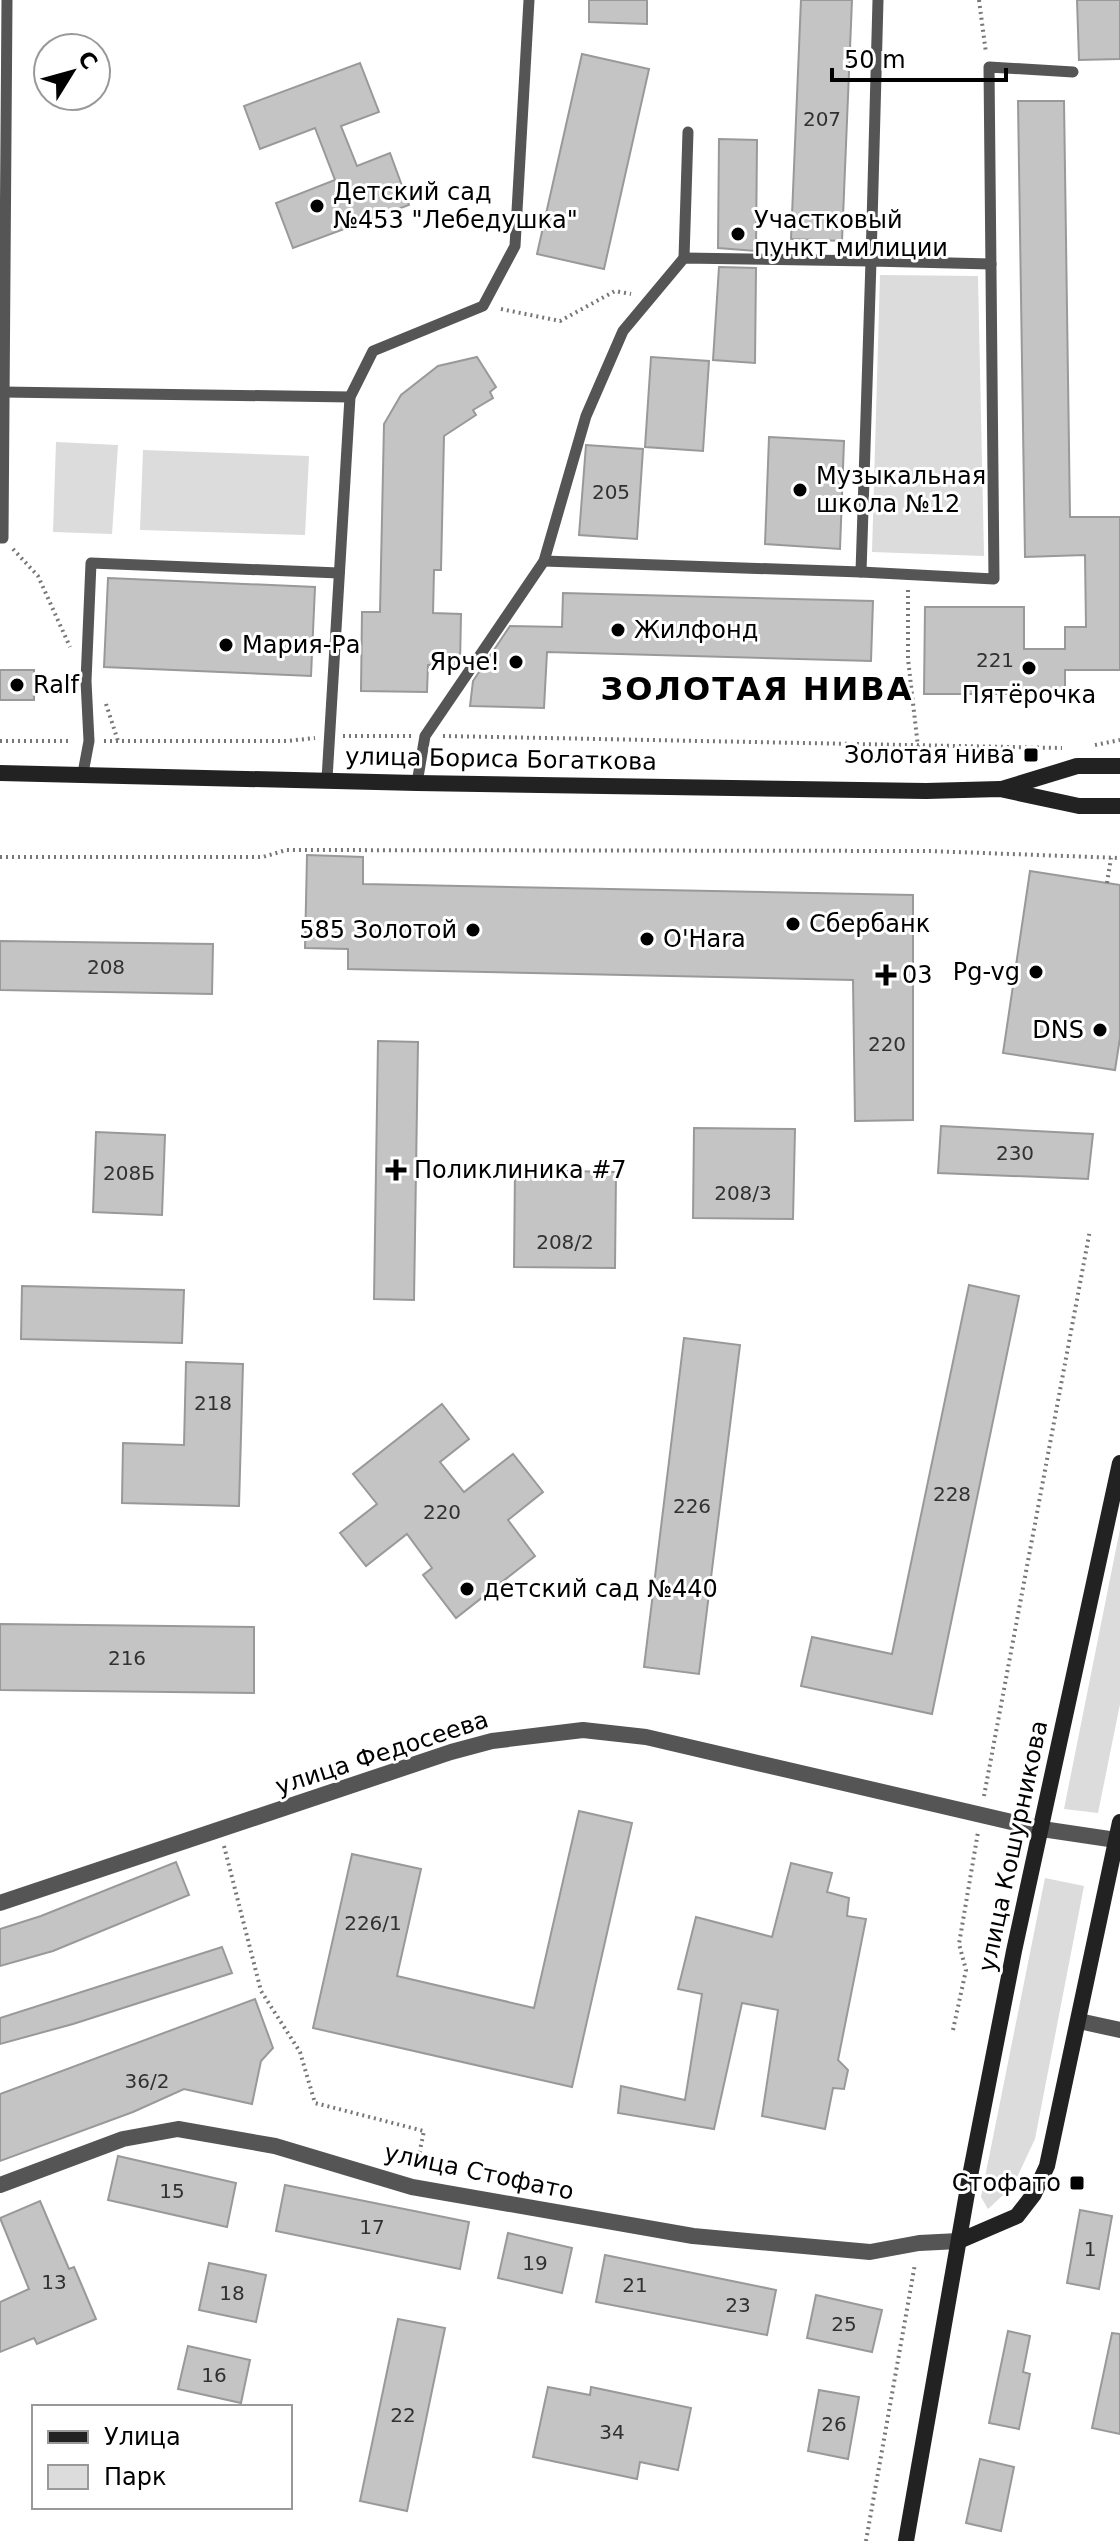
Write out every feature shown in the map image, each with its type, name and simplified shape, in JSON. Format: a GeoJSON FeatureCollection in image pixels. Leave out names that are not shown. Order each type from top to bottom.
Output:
{"type":"FeatureCollection","features":[{"type":"Feature","properties":{"kind":"main road","name":"улица Бориса Богаткова"},"geometry":{"type":"LineString","coordinates":[[1000,789],[1077,766],[1120,766]]}},
{"type":"Feature","properties":{"kind":"main road","name":"улица Бориса Богаткова"},"geometry":{"type":"LineString","coordinates":[[0,773],[417,783],[926,791],[1000,789],[1079,806],[1120,806]]}},
{"type":"Feature","properties":{"kind":"main road","name":"улица Кошурникова"},"geometry":{"type":"LineString","coordinates":[[906,2541],[1014,1951],[1120,1463]]}},
{"type":"Feature","properties":{"kind":"main road"},"geometry":{"type":"LineString","coordinates":[[959,2241],[1017,2216],[1034,2194],[1047,2166],[1120,1822]]}},
{"type":"Feature","properties":{"kind":"street","name":"улица Федосеева"},"geometry":{"type":"LineString","coordinates":[[0,1903],[492,1741],[583,1730],[646,1737],[1042,1829],[1116,1840]]}},
{"type":"Feature","properties":{"kind":"street"},"geometry":{"type":"LineString","coordinates":[[1079,2021],[1120,2030]]}},
{"type":"Feature","properties":{"kind":"street","name":"улица Стофато"},"geometry":{"type":"LineString","coordinates":[[0,2185],[123,2139],[178,2129],[275,2146],[412,2187],[693,2236],[870,2252],[919,2243],[959,2241]]}},
{"type":"Feature","properties":{"kind":"lane"},"geometry":{"type":"LineString","coordinates":[[2,538],[7,0]]}},
{"type":"Feature","properties":{"kind":"lane"},"geometry":{"type":"LineString","coordinates":[[327,779],[350,397],[373,351],[483,306],[515,246],[529,0]]}},
{"type":"Feature","properties":{"kind":"lane"},"geometry":{"type":"LineString","coordinates":[[861,572],[878,0]]}},
{"type":"Feature","properties":{"kind":"lane"},"geometry":{"type":"LineString","coordinates":[[544,561],[994,579],[989,67],[1073,72]]}},
{"type":"Feature","properties":{"kind":"lane"},"geometry":{"type":"LineString","coordinates":[[417,783],[425,736],[544,561],[586,416],[623,331],[684,258],[688,132]]}},
{"type":"Feature","properties":{"kind":"lane"},"geometry":{"type":"LineString","coordinates":[[684,258],[991,264]]}},
{"type":"Feature","properties":{"kind":"lane"},"geometry":{"type":"LineString","coordinates":[[3,392],[350,397]]}},
{"type":"Feature","properties":{"kind":"lane"},"geometry":{"type":"LineString","coordinates":[[83,773],[89,741],[86,681],[91,563],[339,573]]}},
{"type":"Feature","properties":{"kind":"path"},"geometry":{"type":"LineString","coordinates":[[979,0],[985,45]]}},
{"type":"Feature","properties":{"kind":"path"},"geometry":{"type":"LineString","coordinates":[[483,306],[560,321],[615,291],[651,298]]}},
{"type":"Feature","properties":{"kind":"path"},"geometry":{"type":"LineString","coordinates":[[2,538],[38,576],[61,630]]}},
{"type":"Feature","properties":{"kind":"path"},"geometry":{"type":"LineString","coordinates":[[908,603],[908,659],[918,747]]}},
{"type":"Feature","properties":{"kind":"path"},"geometry":{"type":"LineString","coordinates":[[0,741],[287,741],[330,736],[425,736],[1066,748]]}},
{"type":"Feature","properties":{"kind":"path"},"geometry":{"type":"LineString","coordinates":[[1093,745],[1120,740]]}},
{"type":"Feature","properties":{"kind":"path"},"geometry":{"type":"LineString","coordinates":[[0,857],[263,857],[286,850],[302,850],[929,851],[1120,858]]}},
{"type":"Feature","properties":{"kind":"path"},"geometry":{"type":"LineString","coordinates":[[1107,883],[1111,858]]}},
{"type":"Feature","properties":{"kind":"path"},"geometry":{"type":"LineString","coordinates":[[953,2030],[966,1970],[959,1944],[981,1813],[1090,1230]]}},
{"type":"Feature","properties":{"kind":"path"},"geometry":{"type":"LineString","coordinates":[[220,1831],[261,1991],[300,2052],[315,2103],[424,2131],[412,2187]]}},
{"type":"Feature","properties":{"kind":"path"},"geometry":{"type":"LineString","coordinates":[[866,2541],[919,2243]]}},
{"type":"Feature","properties":{"kind":"green space"},"geometry":{"type":"Polygon","coordinates":[[[880,275],[978,276],[984,556],[872,552],[880,275]]]}},
{"type":"Feature","properties":{"kind":"green space"},"geometry":{"type":"Polygon","coordinates":[[[56,442],[118,445],[112,534],[53,532],[56,442]]]}},
{"type":"Feature","properties":{"kind":"green space"},"geometry":{"type":"Polygon","coordinates":[[[143,450],[309,456],[305,535],[140,530],[143,450]]]}},
{"type":"Feature","properties":{"kind":"green space"},"geometry":{"type":"Polygon","coordinates":[[[1120,1529],[1120,1704],[1098,1813],[1064,1809],[1120,1529]]]}},
{"type":"Feature","properties":{"kind":"green space"},"geometry":{"type":"Polygon","coordinates":[[[1045,1878],[1084,1886],[1035,2139],[1013,2186],[988,2209],[981,2197],[1045,1878]]]}},
{"type":"Feature","properties":{"kind":"building"},"geometry":{"type":"Polygon","coordinates":[[[589,0],[647,0],[647,24],[589,22],[589,0]]]}},
{"type":"Feature","properties":{"kind":"building"},"geometry":{"type":"Polygon","coordinates":[[[801,0],[852,0],[842,241],[791,239],[801,0]]]}},
{"type":"Feature","properties":{"kind":"building"},"geometry":{"type":"Polygon","coordinates":[[[1077,0],[1120,0],[1120,59],[1079,60],[1077,0]]]}},
{"type":"Feature","properties":{"kind":"building"},"geometry":{"type":"Polygon","coordinates":[[[582,54],[649,69],[604,269],[537,254],[582,54]]]}},
{"type":"Feature","properties":{"kind":"building"},"geometry":{"type":"Polygon","coordinates":[[[360,63],[379,112],[341,126],[357,166],[390,153],[409,205],[293,248],[276,203],[335,180],[315,128],[260,149],[244,106],[360,63]]]}},
{"type":"Feature","properties":{"kind":"building"},"geometry":{"type":"Polygon","coordinates":[[[1018,101],[1064,101],[1070,517],[1120,517],[1120,670],[1065,670],[1065,694],[924,694],[925,607],[1024,607],[1024,649],[1065,649],[1065,627],[1086,627],[1085,555],[1025,557],[1018,101]]]}},
{"type":"Feature","properties":{"kind":"building"},"geometry":{"type":"Polygon","coordinates":[[[719,139],[757,140],[756,251],[718,248],[719,139]]]}},
{"type":"Feature","properties":{"kind":"building"},"geometry":{"type":"Polygon","coordinates":[[[719,267],[756,268],[755,363],[713,360],[719,267]]]}},
{"type":"Feature","properties":{"kind":"building"},"geometry":{"type":"Polygon","coordinates":[[[477,357],[496,387],[490,392],[493,398],[473,410],[476,415],[444,436],[441,570],[434,570],[433,613],[461,614],[460,665],[428,665],[427,692],[361,691],[362,612],[380,612],[384,424],[401,395],[438,366],[477,357]]]}},
{"type":"Feature","properties":{"kind":"building"},"geometry":{"type":"Polygon","coordinates":[[[651,357],[709,361],[703,451],[645,447],[651,357]]]}},
{"type":"Feature","properties":{"kind":"building","name":"Музыкальная школа №12"},"geometry":{"type":"Polygon","coordinates":[[[769,437],[844,441],[840,549],[765,544],[769,437]]]}},
{"type":"Feature","properties":{"kind":"building"},"geometry":{"type":"Polygon","coordinates":[[[586,445],[643,449],[637,539],[579,535],[586,445]]]}},
{"type":"Feature","properties":{"kind":"building"},"geometry":{"type":"Polygon","coordinates":[[[108,578],[315,587],[311,676],[104,667],[108,578]]]}},
{"type":"Feature","properties":{"kind":"building"},"geometry":{"type":"Polygon","coordinates":[[[563,593],[873,601],[871,661],[547,652],[544,708],[470,706],[473,681],[510,626],[562,627],[563,593]]]}},
{"type":"Feature","properties":{"kind":"building","name":"Ralf"},"geometry":{"type":"Polygon","coordinates":[[[0,670],[34,670],[34,700],[0,700],[0,670]]]}},
{"type":"Feature","properties":{"kind":"building"},"geometry":{"type":"Polygon","coordinates":[[[307,855],[363,857],[363,884],[913,895],[913,1120],[855,1121],[853,980],[348,969],[348,949],[305,948],[307,855]]]}},
{"type":"Feature","properties":{"kind":"building"},"geometry":{"type":"Polygon","coordinates":[[[1030,871],[1120,885],[1120,1038],[1115,1070],[1003,1053],[1030,871]]]}},
{"type":"Feature","properties":{"kind":"building"},"geometry":{"type":"Polygon","coordinates":[[[0,941],[213,944],[212,994],[0,990],[0,941]]]}},
{"type":"Feature","properties":{"kind":"building","name":"Поликлиника #7"},"geometry":{"type":"Polygon","coordinates":[[[378,1041],[418,1042],[414,1300],[374,1299],[378,1041]]]}},
{"type":"Feature","properties":{"kind":"building"},"geometry":{"type":"Polygon","coordinates":[[[941,1126],[1093,1134],[1088,1179],[938,1173],[941,1126]]]}},
{"type":"Feature","properties":{"kind":"building"},"geometry":{"type":"Polygon","coordinates":[[[694,1128],[795,1129],[793,1219],[693,1218],[694,1128]]]}},
{"type":"Feature","properties":{"kind":"building"},"geometry":{"type":"Polygon","coordinates":[[[96,1132],[165,1135],[162,1215],[93,1212],[96,1132]]]}},
{"type":"Feature","properties":{"kind":"building"},"geometry":{"type":"Polygon","coordinates":[[[515,1170],[616,1172],[615,1268],[514,1267],[515,1170]]]}},
{"type":"Feature","properties":{"kind":"building"},"geometry":{"type":"Polygon","coordinates":[[[969,1285],[1019,1296],[932,1714],[801,1686],[812,1637],[892,1654],[969,1285]]]}},
{"type":"Feature","properties":{"kind":"building"},"geometry":{"type":"Polygon","coordinates":[[[22,1286],[184,1290],[182,1343],[21,1339],[22,1286]]]}},
{"type":"Feature","properties":{"kind":"building"},"geometry":{"type":"Polygon","coordinates":[[[684,1338],[740,1345],[699,1674],[644,1667],[684,1338]]]}},
{"type":"Feature","properties":{"kind":"building"},"geometry":{"type":"Polygon","coordinates":[[[186,1362],[243,1364],[239,1506],[122,1503],[123,1443],[184,1445],[186,1362]]]}},
{"type":"Feature","properties":{"kind":"building"},"geometry":{"type":"Polygon","coordinates":[[[442,1404],[469,1439],[440,1462],[464,1492],[513,1454],[543,1492],[508,1520],[535,1556],[456,1618],[423,1575],[432,1568],[407,1534],[366,1566],[340,1533],[377,1504],[353,1474],[442,1404]]]}},
{"type":"Feature","properties":{"kind":"building"},"geometry":{"type":"Polygon","coordinates":[[[0,1624],[254,1627],[254,1693],[0,1690],[0,1624]]]}},
{"type":"Feature","properties":{"kind":"building"},"geometry":{"type":"Polygon","coordinates":[[[579,1811],[632,1823],[572,2087],[313,2028],[352,1854],[421,1869],[397,1976],[534,2008],[579,1811]]]}},
{"type":"Feature","properties":{"kind":"building"},"geometry":{"type":"Polygon","coordinates":[[[176,1862],[189,1895],[53,1951],[0,1966],[0,1929],[41,1916],[176,1862]]]}},
{"type":"Feature","properties":{"kind":"building"},"geometry":{"type":"Polygon","coordinates":[[[791,1863],[832,1873],[827,1892],[849,1898],[847,1916],[866,1919],[838,2060],[848,2070],[844,2089],[833,2088],[825,2129],[762,2116],[778,2010],[742,2003],[714,2129],[618,2113],[621,2086],[685,2100],[702,1994],[678,1989],[696,1917],[772,1937],[791,1863]]]}},
{"type":"Feature","properties":{"kind":"building"},"geometry":{"type":"Polygon","coordinates":[[[222,1947],[232,1973],[0,2044],[0,2018],[222,1947]]]}},
{"type":"Feature","properties":{"kind":"building"},"geometry":{"type":"Polygon","coordinates":[[[255,1999],[273,2048],[261,2061],[252,2104],[184,2089],[133,2112],[0,2161],[0,2094],[255,1999]]]}},
{"type":"Feature","properties":{"kind":"building"},"geometry":{"type":"Polygon","coordinates":[[[118,2156],[236,2183],[227,2227],[108,2200],[118,2156]]]}},
{"type":"Feature","properties":{"kind":"building"},"geometry":{"type":"Polygon","coordinates":[[[285,2185],[469,2222],[460,2269],[276,2231],[285,2185]]]}},
{"type":"Feature","properties":{"kind":"building"},"geometry":{"type":"Polygon","coordinates":[[[40,2201],[69,2269],[74,2267],[96,2319],[37,2344],[34,2338],[0,2352],[0,2302],[29,2289],[0,2218],[40,2201]]]}},
{"type":"Feature","properties":{"kind":"building"},"geometry":{"type":"Polygon","coordinates":[[[1080,2210],[1112,2216],[1099,2289],[1067,2283],[1080,2210]]]}},
{"type":"Feature","properties":{"kind":"building"},"geometry":{"type":"Polygon","coordinates":[[[508,2233],[572,2248],[562,2293],[498,2278],[508,2233]]]}},
{"type":"Feature","properties":{"kind":"building"},"geometry":{"type":"Polygon","coordinates":[[[605,2255],[776,2290],[767,2335],[596,2302],[605,2255]]]}},
{"type":"Feature","properties":{"kind":"building"},"geometry":{"type":"Polygon","coordinates":[[[209,2263],[266,2275],[256,2322],[199,2310],[209,2263]]]}},
{"type":"Feature","properties":{"kind":"building"},"geometry":{"type":"Polygon","coordinates":[[[816,2295],[882,2310],[872,2352],[807,2338],[816,2295]]]}},
{"type":"Feature","properties":{"kind":"building"},"geometry":{"type":"Polygon","coordinates":[[[398,2319],[445,2328],[407,2511],[360,2501],[398,2319]]]}},
{"type":"Feature","properties":{"kind":"building"},"geometry":{"type":"Polygon","coordinates":[[[1008,2331],[1030,2336],[1023,2372],[1030,2374],[1019,2429],[989,2423],[1008,2331]]]}},
{"type":"Feature","properties":{"kind":"building"},"geometry":{"type":"Polygon","coordinates":[[[1112,2333],[1120,2334],[1120,2434],[1092,2428],[1112,2333]]]}},
{"type":"Feature","properties":{"kind":"building"},"geometry":{"type":"Polygon","coordinates":[[[188,2346],[250,2360],[241,2403],[178,2389],[188,2346]]]}},
{"type":"Feature","properties":{"kind":"building"},"geometry":{"type":"Polygon","coordinates":[[[548,2387],[590,2395],[591,2387],[691,2408],[678,2470],[640,2462],[637,2479],[533,2457],[548,2387]]]}},
{"type":"Feature","properties":{"kind":"building"},"geometry":{"type":"Polygon","coordinates":[[[819,2390],[859,2397],[848,2459],[808,2451],[819,2390]]]}},
{"type":"Feature","properties":{"kind":"building"},"geometry":{"type":"Polygon","coordinates":[[[980,2459],[1014,2467],[1001,2531],[966,2523],[980,2459]]]}},
{"type":"Feature","properties":{"kind":"place","name":"Детский сад №453 \"Лебедушка\""},"geometry":{"type":"Point","coordinates":[317,206]}},
{"type":"Feature","properties":{"kind":"place","name":"Участковый пункт милиции"},"geometry":{"type":"Point","coordinates":[738,234]}},
{"type":"Feature","properties":{"kind":"place","name":"Музыкальная школа №12"},"geometry":{"type":"Point","coordinates":[800,490]}},
{"type":"Feature","properties":{"kind":"place","name":"Жилфонд"},"geometry":{"type":"Point","coordinates":[618,630]}},
{"type":"Feature","properties":{"kind":"place","name":"Мария-Ра"},"geometry":{"type":"Point","coordinates":[226,645]}},
{"type":"Feature","properties":{"kind":"place","name":"Ярче!"},"geometry":{"type":"Point","coordinates":[516,662]}},
{"type":"Feature","properties":{"kind":"place","name":"Пятёрочка"},"geometry":{"type":"Point","coordinates":[1029,668]}},
{"type":"Feature","properties":{"kind":"place","name":"Ralf"},"geometry":{"type":"Point","coordinates":[17,685]}},
{"type":"Feature","properties":{"kind":"place","name":"Золотая нива"},"geometry":{"type":"Point","coordinates":[1031,755]}},
{"type":"Feature","properties":{"kind":"place","name":"Сбербанк"},"geometry":{"type":"Point","coordinates":[793,924]}},
{"type":"Feature","properties":{"kind":"place","name":"585 Золотой"},"geometry":{"type":"Point","coordinates":[473,930]}},
{"type":"Feature","properties":{"kind":"place","name":"O'Hara"},"geometry":{"type":"Point","coordinates":[647,939]}},
{"type":"Feature","properties":{"kind":"place","name":"Pg-vg"},"geometry":{"type":"Point","coordinates":[1036,972]}},
{"type":"Feature","properties":{"kind":"place","name":"03"},"geometry":{"type":"Point","coordinates":[886,975]}},
{"type":"Feature","properties":{"kind":"place","name":"DNS"},"geometry":{"type":"Point","coordinates":[1100,1030]}},
{"type":"Feature","properties":{"kind":"place","name":"Поликлиника #7"},"geometry":{"type":"Point","coordinates":[396,1170]}},
{"type":"Feature","properties":{"kind":"place","name":"детский сад №440"},"geometry":{"type":"Point","coordinates":[467,1589]}},
{"type":"Feature","properties":{"kind":"place","name":"Стофато"},"geometry":{"type":"Point","coordinates":[1077,2183]}},
{"type":"Feature","properties":{"kind":"district","name":"ЗОЛОТАЯ НИВА"},"geometry":{"type":"Point","coordinates":[757,689]}}]}
